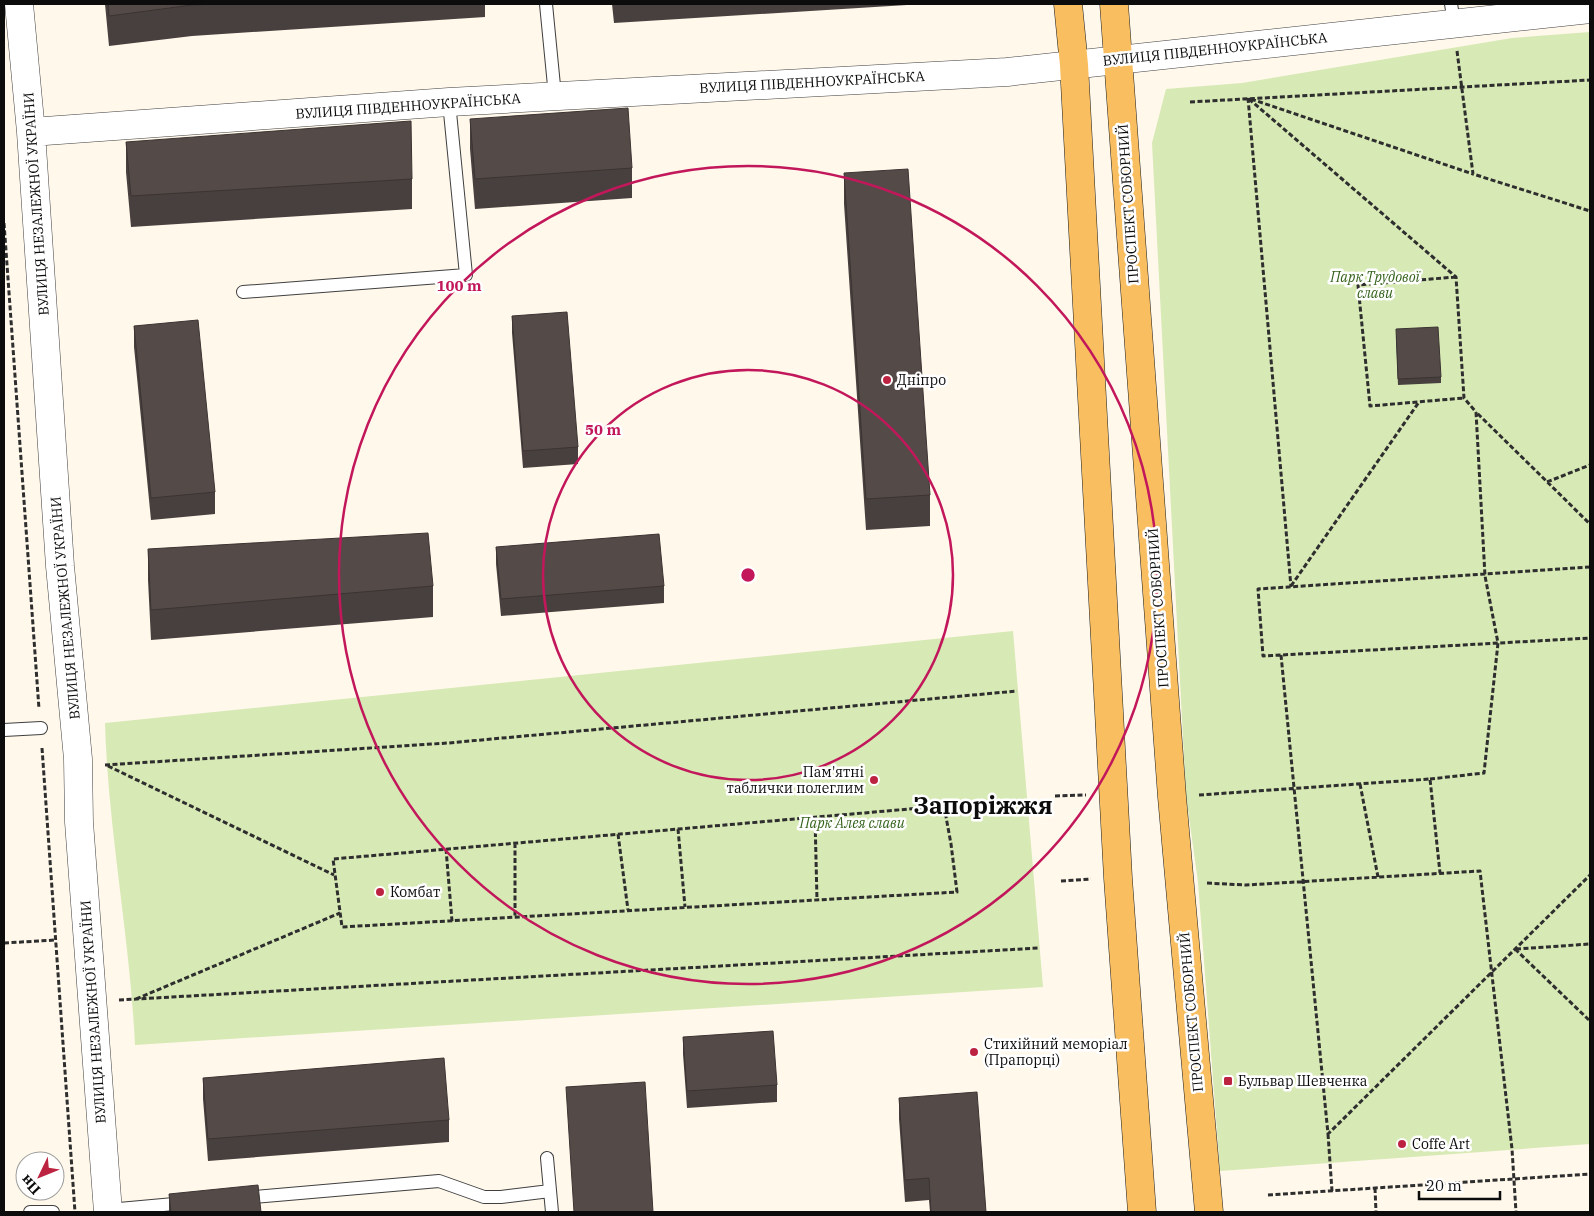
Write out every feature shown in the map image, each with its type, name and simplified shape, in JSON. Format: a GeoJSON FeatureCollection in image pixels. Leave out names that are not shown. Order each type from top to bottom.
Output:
{"type":"FeatureCollection","features":[{"type":"Feature","properties":{"kind":"main road"},"geometry":{"type":"LineString","coordinates":[[1068,4],[1074,64],[1118,878],[1142,1212]]}},
{"type":"Feature","properties":{"kind":"main road","name":"ПРОСПЕКТ СОБОРНИЙ"},"geometry":{"type":"LineString","coordinates":[[1114,4],[1172,797],[1209,1212]]}},
{"type":"Feature","properties":{"kind":"street","name":"ВУЛИЦЯ НЕЗАЛЕЖНОЇ УКРАЇНИ"},"geometry":{"type":"LineString","coordinates":[[14,6],[32,132],[60,566],[78,759],[79,822],[108,1211]]}},
{"type":"Feature","properties":{"kind":"street","name":"ВУЛИЦЯ ПІВДЕННОУКРАЇНСЬКА"},"geometry":{"type":"LineString","coordinates":[[32,132],[449,102],[997,72],[1118,60],[1452,13],[1590,9]]}},
{"type":"Feature","properties":{"kind":"lane"},"geometry":{"type":"LineString","coordinates":[[546,4],[555,96]]}},
{"type":"Feature","properties":{"kind":"lane"},"geometry":{"type":"LineString","coordinates":[[242,292],[466,275],[449,102]]}},
{"type":"Feature","properties":{"kind":"lane"},"geometry":{"type":"LineString","coordinates":[[4,730],[41,728]]}},
{"type":"Feature","properties":{"kind":"lane"},"geometry":{"type":"LineString","coordinates":[[546,1158],[552,1212]]}},
{"type":"Feature","properties":{"kind":"lane"},"geometry":{"type":"LineString","coordinates":[[235,1199],[439,1181],[484,1197],[501,1197],[550,1191]]}},
{"type":"Feature","properties":{"kind":"lane"},"geometry":{"type":"LineString","coordinates":[[108,1211],[196,1202]]}},
{"type":"Feature","properties":{"kind":"lane"},"geometry":{"type":"LineString","coordinates":[[30,1212],[54,1212]]}},
{"type":"Feature","properties":{"kind":"path"},"geometry":{"type":"LineString","coordinates":[[1452,13],[1473,174]]}},
{"type":"Feature","properties":{"kind":"path"},"geometry":{"type":"LineString","coordinates":[[1190,102],[1590,80]]}},
{"type":"Feature","properties":{"kind":"path"},"geometry":{"type":"LineString","coordinates":[[1248,98],[1473,174],[1590,211]]}},
{"type":"Feature","properties":{"kind":"path"},"geometry":{"type":"LineString","coordinates":[[1248,98],[1456,276],[1464,398],[1590,524]]}},
{"type":"Feature","properties":{"kind":"path"},"geometry":{"type":"LineString","coordinates":[[1248,98],[1291,587]]}},
{"type":"Feature","properties":{"kind":"path"},"geometry":{"type":"LineString","coordinates":[[4,223],[75,1212]]}},
{"type":"Feature","properties":{"kind":"path"},"geometry":{"type":"LineString","coordinates":[[1456,276],[1358,285],[1370,406],[1464,398]]}},
{"type":"Feature","properties":{"kind":"path"},"geometry":{"type":"LineString","coordinates":[[1291,587],[1419,402]]}},
{"type":"Feature","properties":{"kind":"path"},"geometry":{"type":"LineString","coordinates":[[1172,797],[1430,779],[1484,773],[1498,643],[1485,576],[1476,412]]}},
{"type":"Feature","properties":{"kind":"path"},"geometry":{"type":"LineString","coordinates":[[1547,482],[1590,465]]}},
{"type":"Feature","properties":{"kind":"path"},"geometry":{"type":"LineString","coordinates":[[1590,567],[1485,576],[1258,589],[1263,656],[1590,638]]}},
{"type":"Feature","properties":{"kind":"path"},"geometry":{"type":"LineString","coordinates":[[1281,655],[1332,1191]]}},
{"type":"Feature","properties":{"kind":"path"},"geometry":{"type":"LineString","coordinates":[[106,765],[448,743],[1017,691]]}},
{"type":"Feature","properties":{"kind":"path"},"geometry":{"type":"LineString","coordinates":[[78,759],[106,765],[335,875]]}},
{"type":"Feature","properties":{"kind":"path"},"geometry":{"type":"LineString","coordinates":[[1430,779],[1440,873]]}},
{"type":"Feature","properties":{"kind":"path"},"geometry":{"type":"LineString","coordinates":[[1360,784],[1378,877]]}},
{"type":"Feature","properties":{"kind":"path"},"geometry":{"type":"LineString","coordinates":[[1055,796],[1113,794]]}},
{"type":"Feature","properties":{"kind":"path"},"geometry":{"type":"LineString","coordinates":[[944,806],[957,892],[342,927],[335,875],[333,859],[944,806]]}},
{"type":"Feature","properties":{"kind":"path"},"geometry":{"type":"LineString","coordinates":[[815,817],[817,900]]}},
{"type":"Feature","properties":{"kind":"path"},"geometry":{"type":"LineString","coordinates":[[678,829],[685,907]]}},
{"type":"Feature","properties":{"kind":"path"},"geometry":{"type":"LineString","coordinates":[[618,834],[628,910]]}},
{"type":"Feature","properties":{"kind":"path"},"geometry":{"type":"LineString","coordinates":[[515,843],[515,917]]}},
{"type":"Feature","properties":{"kind":"path"},"geometry":{"type":"LineString","coordinates":[[446,849],[452,921]]}},
{"type":"Feature","properties":{"kind":"path"},"geometry":{"type":"LineString","coordinates":[[1179,881],[1246,885],[1480,871],[1516,1212]]}},
{"type":"Feature","properties":{"kind":"path"},"geometry":{"type":"LineString","coordinates":[[1328,1134],[1590,875]]}},
{"type":"Feature","properties":{"kind":"path"},"geometry":{"type":"LineString","coordinates":[[1062,881],[1118,878]]}},
{"type":"Feature","properties":{"kind":"path"},"geometry":{"type":"LineString","coordinates":[[133,1000],[340,913]]}},
{"type":"Feature","properties":{"kind":"path"},"geometry":{"type":"LineString","coordinates":[[4,943],[56,940]]}},
{"type":"Feature","properties":{"kind":"path"},"geometry":{"type":"LineString","coordinates":[[1515,949],[1590,944]]}},
{"type":"Feature","properties":{"kind":"path"},"geometry":{"type":"LineString","coordinates":[[93,1001],[1039,948]]}},
{"type":"Feature","properties":{"kind":"path"},"geometry":{"type":"LineString","coordinates":[[1515,949],[1590,1021]]}},
{"type":"Feature","properties":{"kind":"path"},"geometry":{"type":"LineString","coordinates":[[1268,1195],[1590,1174]]}},
{"type":"Feature","properties":{"kind":"path"},"geometry":{"type":"LineString","coordinates":[[1375,1188],[1376,1212]]}},
{"type":"Feature","properties":{"kind":"green space","name":"Парк Трудової слави"},"geometry":{"type":"Polygon","coordinates":[[[1590,32],[1590,1144],[1220,1171],[1198,882],[1186,796],[1152,143],[1166,89],[1242,83],[1512,38],[1590,32]]]}},
{"type":"Feature","properties":{"kind":"green space","name":"Парк Алея слави"},"geometry":{"type":"Polygon","coordinates":[[[1013,631],[1043,987],[135,1045],[129,964],[110,804],[105,723],[1013,631]]]}},
{"type":"Feature","properties":{"kind":"building"},"geometry":{"type":"Polygon","coordinates":[[[108,4],[218,4],[192,5],[109,16],[108,4]]]}},
{"type":"Feature","properties":{"kind":"building"},"geometry":{"type":"Polygon","coordinates":[[[628,108],[632,168],[475,179],[470,119],[628,108]]]}},
{"type":"Feature","properties":{"kind":"building"},"geometry":{"type":"Polygon","coordinates":[[[411,121],[412,179],[131,196],[126,142],[411,121]]]}},
{"type":"Feature","properties":{"kind":"building"},"geometry":{"type":"Polygon","coordinates":[[[908,169],[930,495],[866,499],[844,173],[908,169]]]}},
{"type":"Feature","properties":{"kind":"building"},"geometry":{"type":"Polygon","coordinates":[[[567,312],[578,447],[523,451],[512,316],[567,312]]]}},
{"type":"Feature","properties":{"kind":"building"},"geometry":{"type":"Polygon","coordinates":[[[198,320],[215,492],[151,498],[134,326],[198,320]]]}},
{"type":"Feature","properties":{"kind":"building"},"geometry":{"type":"Polygon","coordinates":[[[1438,327],[1441,377],[1398,379],[1396,329],[1438,327]]]}},
{"type":"Feature","properties":{"kind":"building"},"geometry":{"type":"Polygon","coordinates":[[[428,533],[433,586],[151,610],[148,549],[428,533]]]}},
{"type":"Feature","properties":{"kind":"building"},"geometry":{"type":"Polygon","coordinates":[[[659,534],[664,586],[501,599],[496,547],[659,534]]]}},
{"type":"Feature","properties":{"kind":"building"},"geometry":{"type":"Polygon","coordinates":[[[773,1031],[777,1085],[687,1091],[683,1037],[773,1031]]]}},
{"type":"Feature","properties":{"kind":"building"},"geometry":{"type":"Polygon","coordinates":[[[444,1058],[449,1120],[208,1139],[203,1078],[444,1058]]]}},
{"type":"Feature","properties":{"kind":"building"},"geometry":{"type":"Polygon","coordinates":[[[645,1082],[653,1212],[574,1212],[566,1087],[645,1082]]]}},
{"type":"Feature","properties":{"kind":"building"},"geometry":{"type":"Polygon","coordinates":[[[977,1092],[986,1212],[931,1212],[929,1178],[905,1180],[899,1098],[977,1092]]]}},
{"type":"Feature","properties":{"kind":"building"},"geometry":{"type":"Polygon","coordinates":[[[258,1185],[261,1212],[171,1212],[169,1194],[258,1185]]]}},
{"type":"Feature","properties":{"kind":"place","name":"Дніпро"},"geometry":{"type":"Point","coordinates":[887,380]}},
{"type":"Feature","properties":{"kind":"place","name":"Пам'ятні таблички полеглим"},"geometry":{"type":"Point","coordinates":[874,780]}},
{"type":"Feature","properties":{"kind":"place","name":"Комбат"},"geometry":{"type":"Point","coordinates":[380,892]}},
{"type":"Feature","properties":{"kind":"place","name":"Стихійний меморіал (Прапорці)"},"geometry":{"type":"Point","coordinates":[974,1052]}},
{"type":"Feature","properties":{"kind":"place","name":"Бульвар Шевченка"},"geometry":{"type":"Point","coordinates":[1228,1081]}},
{"type":"Feature","properties":{"kind":"place","name":"Coffe Art"},"geometry":{"type":"Point","coordinates":[1402,1144]}},
{"type":"Feature","properties":{"kind":"district","name":"Запоріжжя"},"geometry":{"type":"Point","coordinates":[983,805]}}]}
